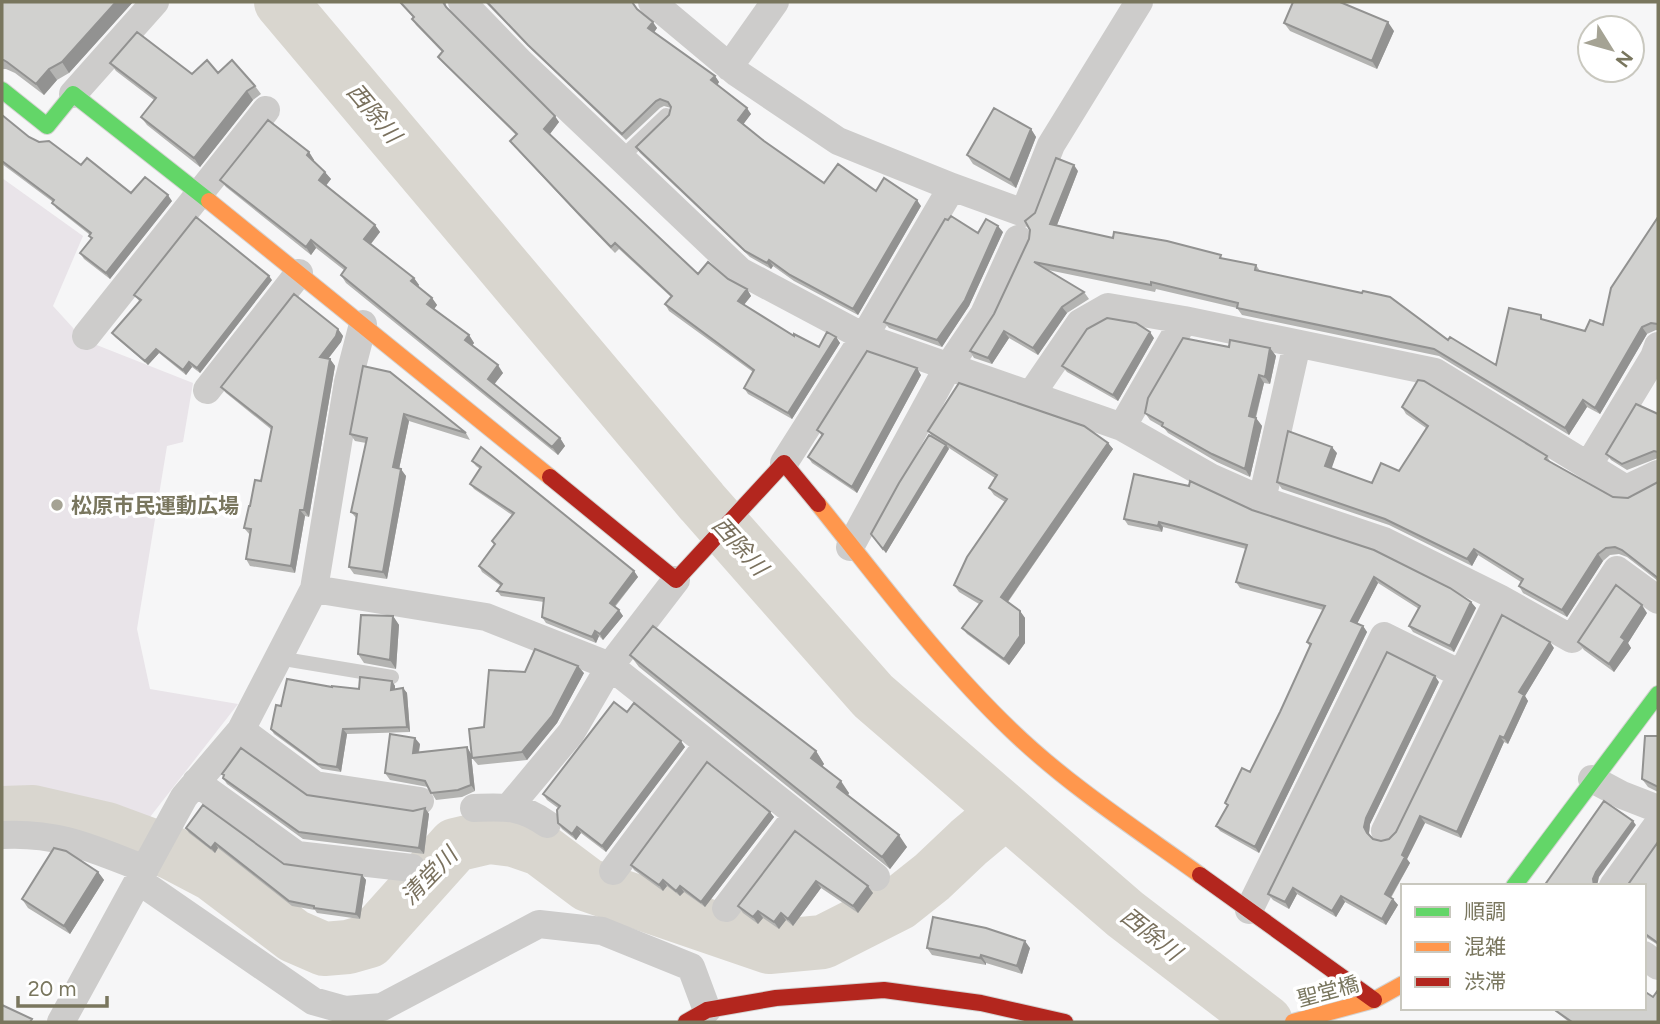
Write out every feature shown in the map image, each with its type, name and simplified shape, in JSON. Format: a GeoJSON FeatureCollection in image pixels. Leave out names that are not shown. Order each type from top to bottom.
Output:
{"type":"FeatureCollection","features":[{"type":"Feature","properties":{"kind":"street"},"geometry":{"type":"LineString","coordinates":[[2,90],[47,126],[155,2]]}},
{"type":"Feature","properties":{"kind":"street"},"geometry":{"type":"LineString","coordinates":[[462,2],[521,63],[740,271],[864,337],[1122,427],[1210,477],[1262,500],[1384,541],[1499,598],[1572,639],[1617,570],[1658,600]]}},
{"type":"Feature","properties":{"kind":"street"},"geometry":{"type":"LineString","coordinates":[[652,2],[729,67],[838,141],[1024,214],[1051,145],[1139,2]]}},
{"type":"Feature","properties":{"kind":"street"},"geometry":{"type":"LineString","coordinates":[[729,67],[775,2]]}},
{"type":"Feature","properties":{"kind":"street"},"geometry":{"type":"LineString","coordinates":[[74,94],[678,578]]}},
{"type":"Feature","properties":{"kind":"street"},"geometry":{"type":"LineString","coordinates":[[86,336],[266,110]]}},
{"type":"Feature","properties":{"kind":"street"},"geometry":{"type":"LineString","coordinates":[[509,807],[571,733],[610,666],[678,578],[780,467],[864,337],[952,187]]}},
{"type":"Feature","properties":{"kind":"street"},"geometry":{"type":"LineString","coordinates":[[850,547],[948,367],[984,314],[1018,239]]}},
{"type":"Feature","properties":{"kind":"street"},"geometry":{"type":"LineString","coordinates":[[207,390],[299,274]]}},
{"type":"Feature","properties":{"kind":"street"},"geometry":{"type":"LineString","coordinates":[[1030,396],[1080,323],[1108,307],[1435,372],[1626,489],[1658,474]]}},
{"type":"Feature","properties":{"kind":"street"},"geometry":{"type":"LineString","coordinates":[[1122,427],[1184,320]]}},
{"type":"Feature","properties":{"kind":"street"},"geometry":{"type":"LineString","coordinates":[[61,1022],[189,790],[241,730],[314,589],[348,382],[363,324]]}},
{"type":"Feature","properties":{"kind":"street"},"geometry":{"type":"LineString","coordinates":[[1262,500],[1297,344]]}},
{"type":"Feature","properties":{"kind":"street"},"geometry":{"type":"LineString","coordinates":[[1588,466],[1658,346]]}},
{"type":"Feature","properties":{"kind":"street"},"geometry":{"type":"LineString","coordinates":[[780,467],[937,651],[1011,730],[1078,787],[1374,1000]]}},
{"type":"Feature","properties":{"kind":"street"},"geometry":{"type":"LineString","coordinates":[[314,589],[486,617],[610,666],[876,877]]}},
{"type":"Feature","properties":{"kind":"street"},"geometry":{"type":"LineString","coordinates":[[1385,831],[1499,598]]}},
{"type":"Feature","properties":{"kind":"street"},"geometry":{"type":"LineString","coordinates":[[1249,910],[1384,636],[1462,675]]}},
{"type":"Feature","properties":{"kind":"street"},"geometry":{"type":"LineString","coordinates":[[1515,884],[1658,694]]}},
{"type":"Feature","properties":{"kind":"street"},"geometry":{"type":"LineString","coordinates":[[241,730],[315,785],[420,801]]}},
{"type":"Feature","properties":{"kind":"street"},"geometry":{"type":"LineString","coordinates":[[613,871],[708,744]]}},
{"type":"Feature","properties":{"kind":"street"},"geometry":{"type":"LineString","coordinates":[[1592,779],[1622,795],[1658,809]]}},
{"type":"Feature","properties":{"kind":"street"},"geometry":{"type":"LineString","coordinates":[[189,790],[297,855],[412,868]]}},
{"type":"Feature","properties":{"kind":"street"},"geometry":{"type":"LineString","coordinates":[[474,808],[509,807],[531,812],[547,824]]}},
{"type":"Feature","properties":{"kind":"street"},"geometry":{"type":"LineString","coordinates":[[726,908],[797,815]]}},
{"type":"Feature","properties":{"kind":"street"},"geometry":{"type":"LineString","coordinates":[[1614,884],[1658,824]]}},
{"type":"Feature","properties":{"kind":"street"},"geometry":{"type":"LineString","coordinates":[[2,835],[28,834],[68,839],[144,872],[313,1001],[345,1010],[382,1007],[539,925],[602,931],[691,967],[697,1016],[776,998],[884,990],[981,1003],[1065,1022]]}},
{"type":"Feature","properties":{"kind":"street","name":"聖堂橋"},"geometry":{"type":"LineString","coordinates":[[1293,1022],[1374,1000],[1401,985]]}},
{"type":"Feature","properties":{"kind":"lane"},"geometry":{"type":"LineString","coordinates":[[621,158],[666,115]]}},
{"type":"Feature","properties":{"kind":"lane"},"geometry":{"type":"LineString","coordinates":[[278,658],[392,677]]}},
{"type":"Feature","properties":{"kind":"shaded area","name":"松原市民運動広場"},"geometry":{"type":"Polygon","coordinates":[[[2,178],[83,236],[53,306],[84,340],[193,383],[183,442],[167,446],[137,629],[150,689],[238,704],[143,826],[32,805],[2,805],[2,178]]]}},
{"type":"Feature","properties":{"kind":"building"},"geometry":{"type":"Polygon","coordinates":[[[2,2],[116,2],[62,62],[49,69],[36,84],[2,59],[2,2]]]}},
{"type":"Feature","properties":{"kind":"building"},"geometry":{"type":"Polygon","coordinates":[[[400,2],[443,2],[555,116],[544,129],[698,274],[708,262],[728,279],[747,289],[738,301],[794,336],[819,347],[827,332],[836,337],[788,413],[744,388],[754,370],[665,304],[672,296],[615,243],[611,247],[510,141],[517,134],[438,57],[443,51],[412,19],[414,17],[400,2]]]}},
{"type":"Feature","properties":{"kind":"building"},"geometry":{"type":"Polygon","coordinates":[[[487,2],[632,2],[653,22],[648,28],[715,76],[711,80],[747,108],[738,120],[824,183],[838,164],[876,191],[884,178],[917,200],[853,309],[790,275],[769,260],[767,263],[745,251],[636,147],[669,115],[671,107],[668,102],[660,99],[656,101],[622,134],[487,2]]]}},
{"type":"Feature","properties":{"kind":"building"},"geometry":{"type":"Polygon","coordinates":[[[1293,2],[1340,2],[1388,22],[1372,61],[1284,23],[1293,2]]]}},
{"type":"Feature","properties":{"kind":"building"},"geometry":{"type":"Polygon","coordinates":[[[137,32],[192,74],[207,60],[218,73],[232,60],[255,86],[247,91],[194,158],[141,117],[156,98],[110,63],[137,32]]]}},
{"type":"Feature","properties":{"kind":"building"},"geometry":{"type":"Polygon","coordinates":[[[994,108],[1031,129],[1010,180],[967,155],[994,108]]]}},
{"type":"Feature","properties":{"kind":"building"},"geometry":{"type":"Polygon","coordinates":[[[2,115],[29,137],[39,142],[49,141],[81,165],[87,158],[131,193],[145,177],[168,195],[106,273],[80,253],[92,238],[89,236],[91,233],[52,203],[54,200],[2,161],[2,115]]]}},
{"type":"Feature","properties":{"kind":"building"},"geometry":{"type":"Polygon","coordinates":[[[268,120],[309,152],[307,155],[325,172],[319,180],[375,225],[364,239],[414,278],[411,281],[432,298],[427,304],[469,335],[465,340],[498,365],[488,379],[560,438],[552,447],[341,275],[346,268],[311,240],[306,247],[220,180],[268,120]]]}},
{"type":"Feature","properties":{"kind":"building"},"geometry":{"type":"Polygon","coordinates":[[[1056,158],[1074,165],[1050,224],[1113,238],[1114,232],[1167,241],[1221,255],[1220,258],[1256,265],[1255,270],[1390,297],[1448,340],[1450,337],[1496,365],[1509,308],[1541,315],[1541,319],[1585,331],[1590,320],[1603,325],[1611,288],[1658,217],[1658,324],[1651,323],[1642,327],[1595,408],[1583,400],[1565,428],[1434,349],[1237,308],[1238,303],[1151,282],[1151,285],[1034,262],[1084,292],[1062,307],[1033,348],[1004,331],[988,358],[970,351],[994,314],[1029,239],[1030,230],[1025,221],[1035,213],[1056,158]]]}},
{"type":"Feature","properties":{"kind":"building"},"geometry":{"type":"Polygon","coordinates":[[[951,216],[978,233],[986,219],[998,226],[965,300],[937,340],[884,322],[945,219],[948,220],[951,216]]]}},
{"type":"Feature","properties":{"kind":"building"},"geometry":{"type":"Polygon","coordinates":[[[196,217],[269,276],[197,368],[189,362],[183,370],[156,349],[145,361],[112,333],[141,300],[134,295],[196,217]]]}},
{"type":"Feature","properties":{"kind":"building"},"geometry":{"type":"Polygon","coordinates":[[[294,294],[338,329],[336,336],[320,357],[330,359],[304,510],[300,510],[291,566],[246,559],[251,529],[244,528],[255,480],[261,481],[272,427],[221,387],[294,294]]]}},
{"type":"Feature","properties":{"kind":"building"},"geometry":{"type":"Polygon","coordinates":[[[1107,318],[1136,323],[1150,332],[1113,395],[1062,366],[1087,329],[1107,318]]]}},
{"type":"Feature","properties":{"kind":"building"},"geometry":{"type":"Polygon","coordinates":[[[1183,338],[1229,347],[1230,340],[1270,348],[1265,377],[1259,375],[1249,416],[1256,418],[1245,469],[1162,426],[1163,423],[1145,413],[1148,398],[1183,338]]]}},
{"type":"Feature","properties":{"kind":"building"},"geometry":{"type":"Polygon","coordinates":[[[867,351],[917,368],[852,487],[808,457],[823,434],[817,430],[867,351]]]}},
{"type":"Feature","properties":{"kind":"building"},"geometry":{"type":"Polygon","coordinates":[[[363,366],[390,372],[466,433],[404,414],[393,467],[401,469],[383,572],[349,567],[357,514],[351,512],[367,438],[350,434],[363,366]]]}},
{"type":"Feature","properties":{"kind":"building"},"geometry":{"type":"Polygon","coordinates":[[[1418,380],[1424,381],[1547,456],[1545,459],[1613,497],[1628,498],[1658,482],[1658,578],[1622,550],[1615,547],[1606,548],[1598,554],[1562,610],[1519,586],[1523,579],[1474,549],[1467,559],[1385,519],[1277,482],[1288,431],[1332,447],[1325,466],[1372,483],[1381,463],[1399,471],[1428,426],[1402,407],[1418,380]]]}},
{"type":"Feature","properties":{"kind":"building"},"geometry":{"type":"Polygon","coordinates":[[[959,383],[1084,426],[1108,443],[1001,597],[1020,611],[1020,636],[1004,659],[962,628],[982,601],[954,585],[967,557],[1007,499],[989,488],[997,475],[928,431],[959,383]]]}},
{"type":"Feature","properties":{"kind":"building"},"geometry":{"type":"Polygon","coordinates":[[[1636,404],[1658,414],[1658,452],[1654,451],[1622,464],[1606,454],[1636,404]]]}},
{"type":"Feature","properties":{"kind":"building"},"geometry":{"type":"Polygon","coordinates":[[[929,435],[946,445],[883,549],[871,534],[929,435]]]}},
{"type":"Feature","properties":{"kind":"building"},"geometry":{"type":"Polygon","coordinates":[[[481,447],[634,571],[610,603],[619,610],[600,634],[595,631],[592,637],[542,617],[544,598],[497,591],[502,584],[479,566],[495,544],[492,541],[514,513],[470,484],[481,467],[472,461],[481,447]]]}},
{"type":"Feature","properties":{"kind":"building"},"geometry":{"type":"Polygon","coordinates":[[[1134,474],[1189,486],[1190,481],[1252,510],[1374,550],[1450,588],[1471,602],[1450,646],[1409,626],[1420,606],[1374,577],[1351,621],[1363,626],[1255,847],[1216,826],[1228,805],[1225,803],[1242,768],[1250,772],[1280,712],[1311,644],[1307,642],[1325,606],[1236,582],[1247,545],[1159,522],[1158,526],[1124,519],[1134,474]]]}},
{"type":"Feature","properties":{"kind":"building"},"geometry":{"type":"Polygon","coordinates":[[[1616,585],[1642,605],[1621,637],[1625,640],[1609,664],[1578,642],[1616,585]]]}},
{"type":"Feature","properties":{"kind":"building"},"geometry":{"type":"Polygon","coordinates":[[[361,615],[393,616],[390,660],[358,654],[361,615]]]}},
{"type":"Feature","properties":{"kind":"building"},"geometry":{"type":"Polygon","coordinates":[[[1502,615],[1550,642],[1519,692],[1524,695],[1504,738],[1500,736],[1457,832],[1420,816],[1402,855],[1405,857],[1385,894],[1393,899],[1382,919],[1341,896],[1332,911],[1293,888],[1285,902],[1268,894],[1387,652],[1435,676],[1366,818],[1364,827],[1367,833],[1373,839],[1381,841],[1389,839],[1396,832],[1502,615]]]}},
{"type":"Feature","properties":{"kind":"building"},"geometry":{"type":"Polygon","coordinates":[[[653,626],[816,751],[811,758],[841,781],[837,787],[899,835],[882,857],[630,655],[653,626]]]}},
{"type":"Feature","properties":{"kind":"building"},"geometry":{"type":"Polygon","coordinates":[[[535,649],[578,666],[552,716],[522,752],[472,758],[469,729],[484,727],[489,670],[525,672],[535,649]]]}},
{"type":"Feature","properties":{"kind":"building"},"geometry":{"type":"Polygon","coordinates":[[[360,677],[392,681],[391,690],[403,688],[407,727],[343,729],[337,767],[318,764],[271,729],[276,705],[281,706],[287,679],[359,689],[360,677]]]}},
{"type":"Feature","properties":{"kind":"building"},"geometry":{"type":"Polygon","coordinates":[[[614,702],[627,712],[634,703],[681,741],[602,846],[577,827],[572,834],[558,823],[557,810],[560,806],[543,794],[614,702]]]}},
{"type":"Feature","properties":{"kind":"building"},"geometry":{"type":"Polygon","coordinates":[[[390,734],[415,738],[413,753],[467,747],[471,785],[458,790],[431,793],[425,781],[385,773],[390,734]]]}},
{"type":"Feature","properties":{"kind":"building"},"geometry":{"type":"Polygon","coordinates":[[[1645,736],[1658,736],[1658,787],[1642,779],[1645,736]]]}},
{"type":"Feature","properties":{"kind":"building"},"geometry":{"type":"Polygon","coordinates":[[[241,748],[307,795],[413,811],[425,808],[419,848],[299,832],[223,778],[222,774],[241,748]]]}},
{"type":"Feature","properties":{"kind":"building"},"geometry":{"type":"Polygon","coordinates":[[[707,762],[770,812],[701,902],[680,886],[676,891],[663,880],[659,885],[631,865],[707,762]]]}},
{"type":"Feature","properties":{"kind":"building"},"geometry":{"type":"Polygon","coordinates":[[[1604,801],[1633,821],[1596,872],[1594,884],[1545,884],[1604,801]]]}},
{"type":"Feature","properties":{"kind":"building"},"geometry":{"type":"Polygon","coordinates":[[[203,805],[284,864],[362,875],[356,914],[314,908],[289,901],[215,843],[211,848],[186,828],[203,805]]]}},
{"type":"Feature","properties":{"kind":"building"},"geometry":{"type":"Polygon","coordinates":[[[795,831],[868,886],[853,906],[816,881],[788,919],[781,913],[774,922],[758,911],[753,917],[738,906],[795,831]]]}},
{"type":"Feature","properties":{"kind":"building"},"geometry":{"type":"Polygon","coordinates":[[[1658,842],[1658,943],[1646,934],[1646,884],[1628,884],[1658,842]]]}},
{"type":"Feature","properties":{"kind":"building"},"geometry":{"type":"Polygon","coordinates":[[[54,848],[66,851],[98,872],[64,926],[22,899],[54,848]]]}},
{"type":"Feature","properties":{"kind":"building"},"geometry":{"type":"Polygon","coordinates":[[[933,917],[986,928],[1025,941],[1017,966],[981,955],[980,958],[927,948],[933,917]]]}},
{"type":"Feature","properties":{"kind":"building"},"geometry":{"type":"Polygon","coordinates":[[[1658,990],[1658,1022],[1572,1022],[1555,1010],[1646,1010],[1646,992],[1653,997],[1658,990]]]}},
{"type":"Feature","properties":{"kind":"building"},"geometry":{"type":"Polygon","coordinates":[[[2,1005],[32,1019],[30,1022],[2,1022],[2,1005]]]}},
{"type":"Feature","properties":{"kind":"waterway","name":"西除川"},"geometry":{"type":"LineString","coordinates":[[281,2],[702,502],[873,696],[1125,914],[1266,1022]]}},
{"type":"Feature","properties":{"kind":"waterway","name":"清堂川"},"geometry":{"type":"LineString","coordinates":[[2,813],[33,812],[107,829],[172,853],[212,874],[294,936],[324,949],[348,947],[369,941],[455,845],[489,837],[514,840],[540,849],[588,885],[769,947],[823,942],[898,904],[1006,811]]}},
{"type":"Feature","properties":{"kind":"traffic: fast"},"geometry":{"type":"LineString","coordinates":[[2,90],[47,126],[73,94],[209,201]]}},
{"type":"Feature","properties":{"kind":"traffic: fast"},"geometry":{"type":"LineString","coordinates":[[1516,884],[1658,694]]}},
{"type":"Feature","properties":{"kind":"traffic: slow"},"geometry":{"type":"LineString","coordinates":[[209,201],[550,477]]}},
{"type":"Feature","properties":{"kind":"traffic: slow"},"geometry":{"type":"LineString","coordinates":[[818,504],[935,649],[1011,730],[1079,788],[1200,875]]}},
{"type":"Feature","properties":{"kind":"traffic: slow"},"geometry":{"type":"LineString","coordinates":[[1293,1022],[1374,1000],[1401,985]]}},
{"type":"Feature","properties":{"kind":"traffic: jam"},"geometry":{"type":"LineString","coordinates":[[550,477],[676,580],[784,463],[818,504]]}},
{"type":"Feature","properties":{"kind":"traffic: jam"},"geometry":{"type":"LineString","coordinates":[[1200,875],[1374,1000]]}},
{"type":"Feature","properties":{"kind":"traffic: jam"},"geometry":{"type":"LineString","coordinates":[[686,1022],[707,1010],[776,998],[884,990],[981,1003],[1065,1022]]}},
{"type":"Feature","properties":{"kind":"place","name":"松原市民運動広場"},"geometry":{"type":"Point","coordinates":[57,505]}}]}
